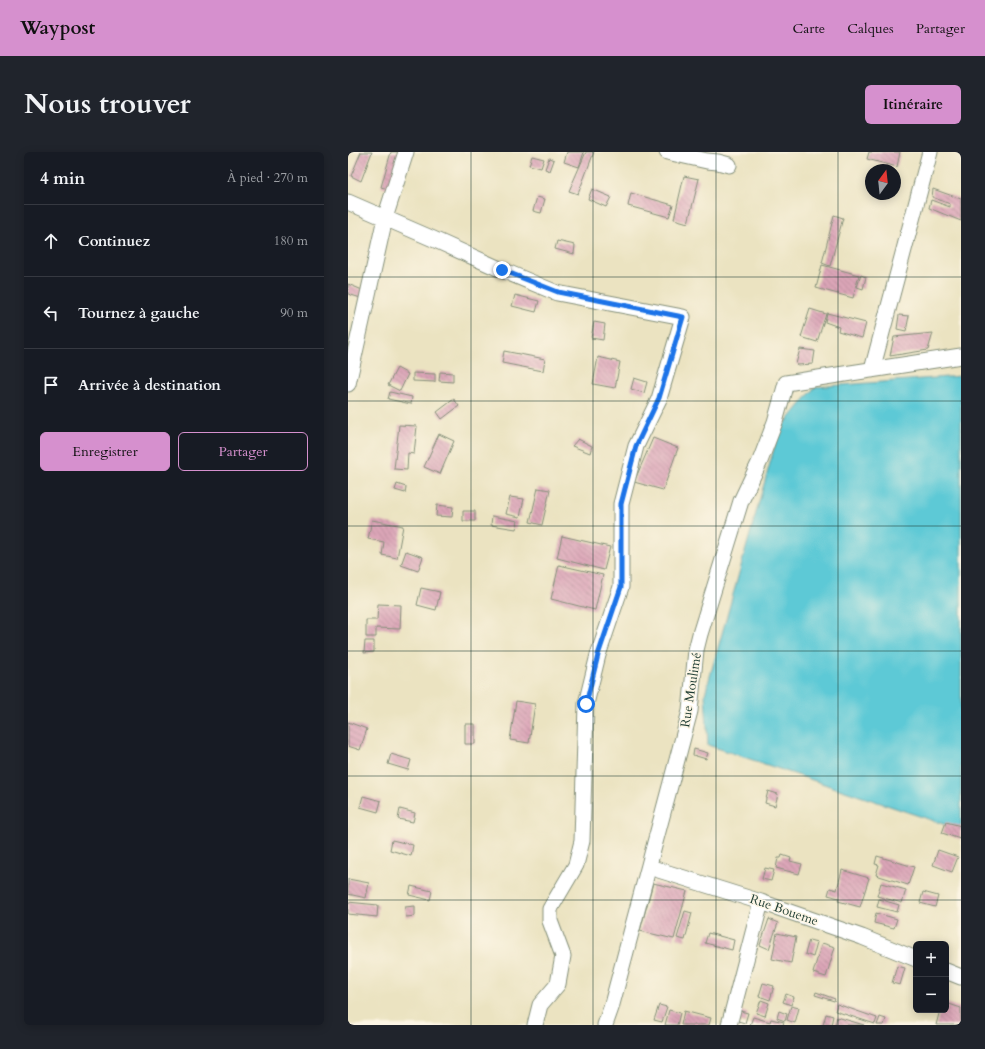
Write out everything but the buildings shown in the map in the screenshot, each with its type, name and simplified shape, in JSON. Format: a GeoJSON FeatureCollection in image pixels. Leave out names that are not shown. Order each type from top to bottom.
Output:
{"type":"FeatureCollection","features":[{"type":"Feature","properties":{"kind":"street"},"geometry":{"type":"LineString","coordinates":[[348,384],[385,218],[406,152]]}},
{"type":"Feature","properties":{"kind":"street"},"geometry":{"type":"LineString","coordinates":[[667,152],[729,165]]}},
{"type":"Feature","properties":{"kind":"street"},"geometry":{"type":"LineString","coordinates":[[930,152],[872,370],[961,356]]}},
{"type":"Feature","properties":{"kind":"street"},"geometry":{"type":"LineString","coordinates":[[348,202],[502,270],[558,292],[683,317],[659,398],[636,446],[621,504],[621,587],[598,655],[586,704],[582,841],[576,865],[550,909],[550,921],[563,956],[558,984],[540,1005],[535,1025]]}},
{"type":"Feature","properties":{"kind":"street","name":"Rue Moulimé"},"geometry":{"type":"LineString","coordinates":[[604,1025],[611,1008],[690,711],[700,634],[741,502],[760,462],[775,422],[786,383],[872,370]]}},
{"type":"Feature","properties":{"kind":"street","name":"Rue Boueme"},"geometry":{"type":"LineString","coordinates":[[649,867],[762,902],[862,937],[913,958]]}},
{"type":"Feature","properties":{"kind":"street"},"geometry":{"type":"LineString","coordinates":[[729,1025],[762,902]]}},
{"type":"Feature","properties":{"kind":"street"},"geometry":{"type":"LineString","coordinates":[[949,972],[961,977]]}},
{"type":"Feature","properties":{"kind":"water"},"geometry":{"type":"Polygon","coordinates":[[[961,376],[961,830],[708,745],[705,694],[779,431],[815,387],[961,376]]]}},
{"type":"Feature","properties":{"kind":"route"},"geometry":{"type":"LineString","coordinates":[[502,270],[558,292],[683,317],[659,398],[636,446],[621,504],[621,587],[598,655],[586,704]]}}]}
